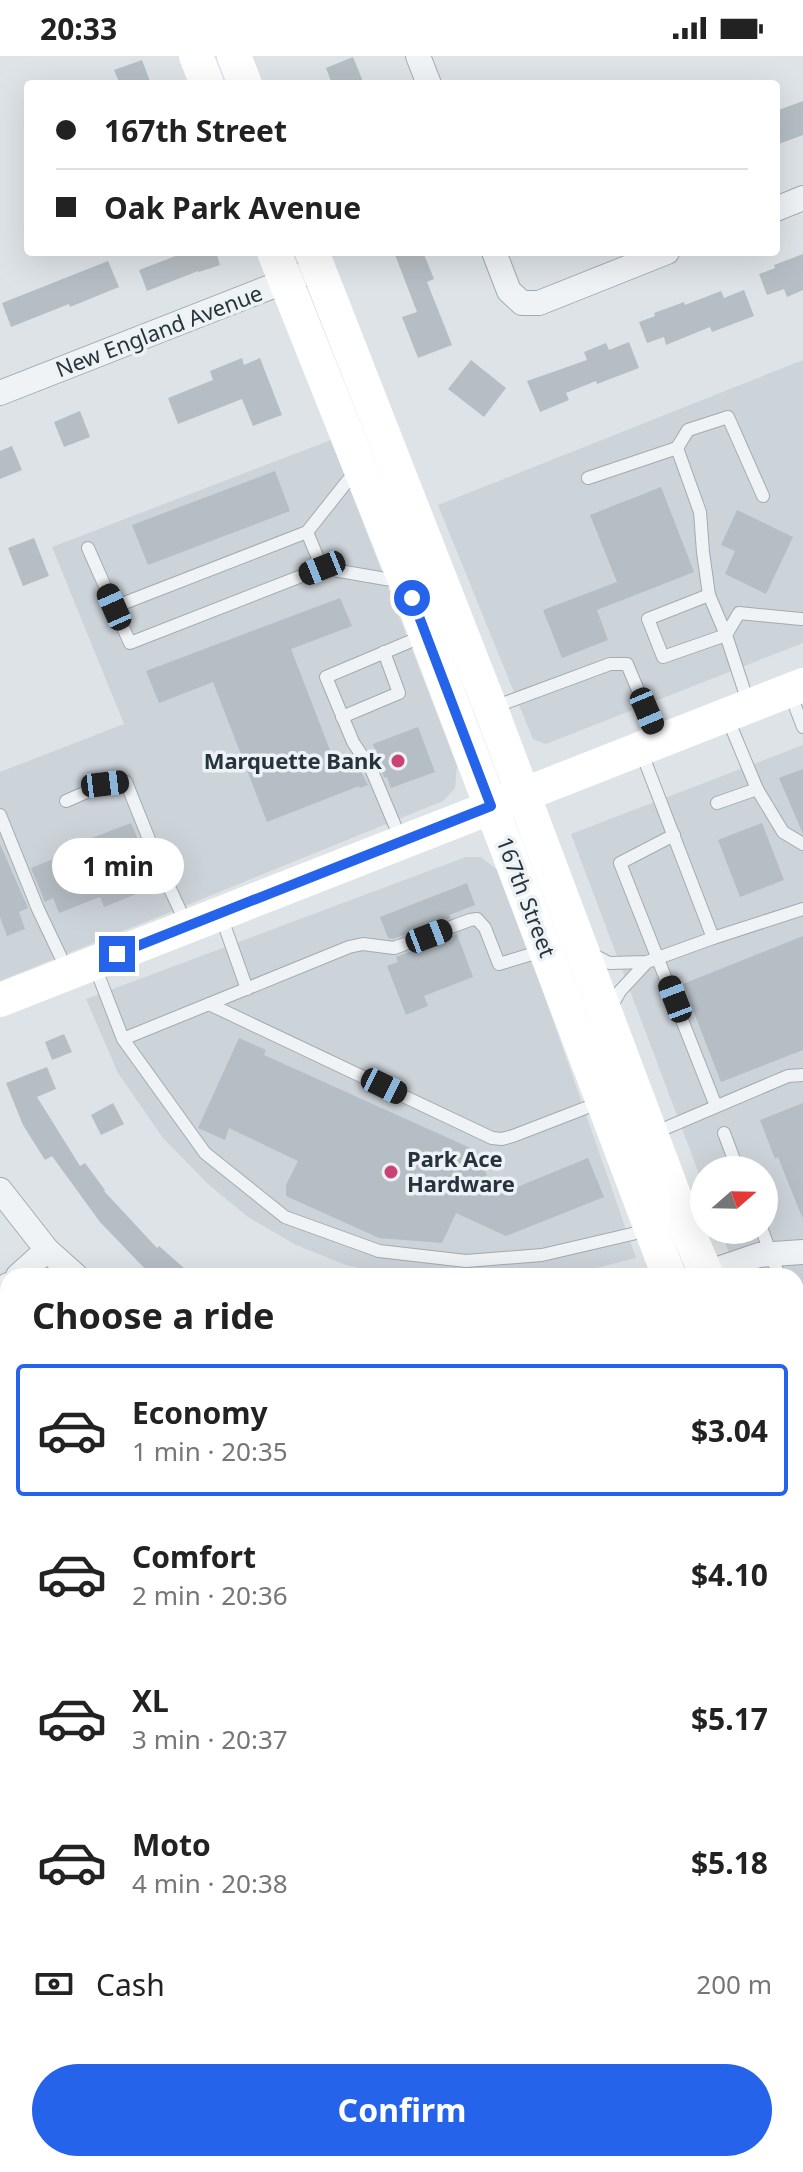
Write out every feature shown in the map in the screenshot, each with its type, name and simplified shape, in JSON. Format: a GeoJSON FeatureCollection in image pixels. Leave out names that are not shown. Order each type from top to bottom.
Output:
{"type":"FeatureCollection","features":[{"type":"Feature","properties":{"kind":"main road"},"geometry":{"type":"LineString","coordinates":[[234,56],[243,80]]}},
{"type":"Feature","properties":{"kind":"main road","name":"167th Street"},"geometry":{"type":"LineString","coordinates":[[315,260],[491,709],[507,800],[546,950],[618,1095],[667,1224],[701,1268]]}},
{"type":"Feature","properties":{"kind":"main road","name":"167th Street"},"geometry":{"type":"LineString","coordinates":[[280,267],[426,635],[580,948],[606,1016],[618,1095],[651,1135],[667,1224],[669,1268]]}},
{"type":"Feature","properties":{"kind":"main road"},"geometry":{"type":"LineString","coordinates":[[3,996],[796,688]]}},
{"type":"Feature","properties":{"kind":"street"},"geometry":{"type":"LineString","coordinates":[[418,56],[427,80]]}},
{"type":"Feature","properties":{"kind":"street"},"geometry":{"type":"LineString","coordinates":[[780,207],[803,198]]}},
{"type":"Feature","properties":{"kind":"street"},"geometry":{"type":"LineString","coordinates":[[496,256],[509,291],[522,303],[539,303],[657,256]]}},
{"type":"Feature","properties":{"kind":"street","name":"New England Avenue"},"geometry":{"type":"LineString","coordinates":[[0,393],[280,267],[315,260]]}},
{"type":"Feature","properties":{"kind":"street"},"geometry":{"type":"LineString","coordinates":[[0,1190],[47,1250],[67,1268]]}},
{"type":"Feature","properties":{"kind":"street"},"geometry":{"type":"LineString","coordinates":[[27,1268],[47,1250]]}},
{"type":"Feature","properties":{"kind":"street"},"geometry":{"type":"LineString","coordinates":[[723,1268],[759,1255],[775,1265],[803,1252]]}},
{"type":"Feature","properties":{"kind":"lane"},"geometry":{"type":"LineString","coordinates":[[588,478],[677,448],[688,430],[728,417],[763,496]]}},
{"type":"Feature","properties":{"kind":"lane"},"geometry":{"type":"LineString","coordinates":[[677,448],[700,512],[709,595],[726,635],[738,710],[757,789],[783,832],[803,844]]}},
{"type":"Feature","properties":{"kind":"lane"},"geometry":{"type":"LineString","coordinates":[[114,607],[307,532],[359,466]]}},
{"type":"Feature","properties":{"kind":"lane"},"geometry":{"type":"LineString","coordinates":[[307,532],[322,568]]}},
{"type":"Feature","properties":{"kind":"lane"},"geometry":{"type":"LineString","coordinates":[[88,548],[130,643],[322,568],[406,583]]}},
{"type":"Feature","properties":{"kind":"lane"},"geometry":{"type":"LineString","coordinates":[[709,595],[648,619],[663,657],[726,635],[739,613],[801,619]]}},
{"type":"Feature","properties":{"kind":"lane"},"geometry":{"type":"LineString","coordinates":[[402,841],[372,771],[353,742],[326,677],[426,635]]}},
{"type":"Feature","properties":{"kind":"lane"},"geometry":{"type":"LineString","coordinates":[[342,717],[399,693],[384,652]]}},
{"type":"Feature","properties":{"kind":"lane"},"geometry":{"type":"LineString","coordinates":[[491,709],[610,664],[627,664],[674,835],[713,938]]}},
{"type":"Feature","properties":{"kind":"lane"},"geometry":{"type":"LineString","coordinates":[[796,688],[803,727]]}},
{"type":"Feature","properties":{"kind":"lane"},"geometry":{"type":"LineString","coordinates":[[66,801],[105,784],[126,782],[187,926]]}},
{"type":"Feature","properties":{"kind":"lane"},"geometry":{"type":"LineString","coordinates":[[717,803],[757,789]]}},
{"type":"Feature","properties":{"kind":"lane"},"geometry":{"type":"LineString","coordinates":[[0,815],[38,909],[81,968],[123,1039],[205,1153],[285,1217],[379,1251],[466,1261],[542,1255],[667,1224]]}},
{"type":"Feature","properties":{"kind":"lane"},"geometry":{"type":"LineString","coordinates":[[674,835],[620,863],[653,960],[716,1106]]}},
{"type":"Feature","properties":{"kind":"lane"},"geometry":{"type":"LineString","coordinates":[[580,948],[609,963],[653,960],[803,909]]}},
{"type":"Feature","properties":{"kind":"lane"},"geometry":{"type":"LineString","coordinates":[[220,913],[247,989]]}},
{"type":"Feature","properties":{"kind":"lane"},"geometry":{"type":"LineString","coordinates":[[123,1039],[349,947],[363,944],[394,948],[470,920],[477,919],[482,923],[499,964],[546,950]]}},
{"type":"Feature","properties":{"kind":"lane"},"geometry":{"type":"LineString","coordinates":[[606,1016],[620,991],[653,960]]}},
{"type":"Feature","properties":{"kind":"lane"},"geometry":{"type":"LineString","coordinates":[[209,1004],[492,1138],[513,1136],[618,1095]]}},
{"type":"Feature","properties":{"kind":"lane"},"geometry":{"type":"LineString","coordinates":[[651,1135],[788,1076],[803,1075]]}},
{"type":"Feature","properties":{"kind":"lane"},"geometry":{"type":"LineString","coordinates":[[724,1133],[733,1156]]}},
{"type":"Feature","properties":{"kind":"lane"},"geometry":{"type":"LineString","coordinates":[[767,1244],[775,1265]]}},
{"type":"Feature","properties":{"kind":"shaded area"},"geometry":{"type":"Polygon","coordinates":[[[803,360],[803,643],[546,744],[533,739],[438,505],[803,360]]]}},
{"type":"Feature","properties":{"kind":"shaded area"},"geometry":{"type":"Polygon","coordinates":[[[331,440],[457,766],[455,788],[443,801],[0,981],[0,772],[124,724],[52,547],[331,440]]]}},
{"type":"Feature","properties":{"kind":"shaded area"},"geometry":{"type":"Polygon","coordinates":[[[803,745],[803,1268],[735,1268],[725,1244],[778,1244],[778,1156],[692,1156],[571,834],[803,745]]]}},
{"type":"Feature","properties":{"kind":"shaded area"},"geometry":{"type":"Polygon","coordinates":[[[466,857],[481,857],[502,874],[636,1258],[597,1268],[358,1268],[296,1245],[248,1217],[208,1184],[163,1138],[118,1073],[86,999],[466,857]]]}},
{"type":"Feature","properties":{"kind":"building"},"geometry":{"type":"Polygon","coordinates":[[[353,57],[362,80],[330,80],[326,68],[353,57]]]}},
{"type":"Feature","properties":{"kind":"building"},"geometry":{"type":"Polygon","coordinates":[[[142,60],[150,80],[118,80],[114,70],[142,60]]]}},
{"type":"Feature","properties":{"kind":"building"},"geometry":{"type":"Polygon","coordinates":[[[803,101],[803,135],[780,144],[780,110],[803,101]]]}},
{"type":"Feature","properties":{"kind":"building"},"geometry":{"type":"Polygon","coordinates":[[[803,254],[803,290],[787,297],[784,289],[767,295],[759,274],[803,254]]]}},
{"type":"Feature","properties":{"kind":"building"},"geometry":{"type":"Polygon","coordinates":[[[176,256],[217,256],[220,265],[147,291],[139,270],[176,256]]]}},
{"type":"Feature","properties":{"kind":"building"},"geometry":{"type":"Polygon","coordinates":[[[396,256],[425,256],[434,279],[427,282],[452,345],[418,358],[402,317],[417,312],[396,256]]]}},
{"type":"Feature","properties":{"kind":"building"},"geometry":{"type":"Polygon","coordinates":[[[108,261],[119,287],[11,327],[2,303],[108,261]]]}},
{"type":"Feature","properties":{"kind":"building"},"geometry":{"type":"Polygon","coordinates":[[[744,290],[754,316],[712,332],[710,327],[666,345],[664,337],[647,343],[639,322],[655,316],[654,313],[721,291],[724,298],[744,290]]]}},
{"type":"Feature","properties":{"kind":"building"},"geometry":{"type":"Polygon","coordinates":[[[629,342],[639,368],[566,393],[569,400],[540,412],[527,381],[587,360],[584,352],[606,343],[609,350],[629,342]]]}},
{"type":"Feature","properties":{"kind":"building"},"geometry":{"type":"Polygon","coordinates":[[[242,358],[244,365],[260,358],[282,415],[253,426],[242,399],[178,424],[168,398],[213,380],[210,371],[242,358]]]}},
{"type":"Feature","properties":{"kind":"building"},"geometry":{"type":"Polygon","coordinates":[[[471,360],[506,388],[484,417],[448,389],[471,360]]]}},
{"type":"Feature","properties":{"kind":"building"},"geometry":{"type":"Polygon","coordinates":[[[80,411],[90,437],[64,447],[54,422],[80,411]]]}},
{"type":"Feature","properties":{"kind":"building"},"geometry":{"type":"Polygon","coordinates":[[[12,446],[22,470],[0,479],[0,451],[12,446]]]}},
{"type":"Feature","properties":{"kind":"building"},"geometry":{"type":"Polygon","coordinates":[[[275,471],[290,511],[148,565],[132,525],[275,471]]]}},
{"type":"Feature","properties":{"kind":"building"},"geometry":{"type":"Polygon","coordinates":[[[661,487],[694,572],[597,610],[608,640],[562,658],[543,610],[617,582],[590,515],[661,487]]]}},
{"type":"Feature","properties":{"kind":"building"},"geometry":{"type":"Polygon","coordinates":[[[737,510],[793,537],[766,594],[725,574],[735,551],[721,545],[737,510]]]}},
{"type":"Feature","properties":{"kind":"building"},"geometry":{"type":"Polygon","coordinates":[[[34,538],[49,576],[23,586],[8,548],[34,538]]]}},
{"type":"Feature","properties":{"kind":"building"},"geometry":{"type":"Polygon","coordinates":[[[340,598],[352,626],[291,649],[338,771],[357,764],[368,785],[267,822],[213,682],[159,703],[146,671],[340,598]]]}},
{"type":"Feature","properties":{"kind":"building","name":"Marquette Bank"},"geometry":{"type":"Polygon","coordinates":[[[418,727],[435,772],[391,788],[374,757],[378,756],[373,744],[418,727]]]}},
{"type":"Feature","properties":{"kind":"building"},"geometry":{"type":"Polygon","coordinates":[[[803,769],[803,834],[779,778],[803,769]]]}},
{"type":"Feature","properties":{"kind":"building"},"geometry":{"type":"Polygon","coordinates":[[[131,823],[157,886],[104,907],[100,897],[59,913],[53,898],[45,902],[31,868],[81,848],[79,843],[131,823]]]}},
{"type":"Feature","properties":{"kind":"building"},"geometry":{"type":"Polygon","coordinates":[[[762,823],[784,880],[740,897],[718,840],[762,823]]]}},
{"type":"Feature","properties":{"kind":"building"},"geometry":{"type":"Polygon","coordinates":[[[0,844],[28,908],[19,912],[25,929],[7,936],[0,917],[0,844]]]}},
{"type":"Feature","properties":{"kind":"building"},"geometry":{"type":"Polygon","coordinates":[[[467,883],[475,905],[449,915],[450,918],[393,939],[388,938],[380,917],[467,883]]]}},
{"type":"Feature","properties":{"kind":"building"},"geometry":{"type":"Polygon","coordinates":[[[457,934],[473,977],[424,996],[428,1006],[406,1015],[387,966],[398,962],[396,957],[457,934]]]}},
{"type":"Feature","properties":{"kind":"building"},"geometry":{"type":"Polygon","coordinates":[[[803,936],[803,1050],[721,1082],[683,984],[803,936]]]}},
{"type":"Feature","properties":{"kind":"building"},"geometry":{"type":"Polygon","coordinates":[[[64,1034],[72,1052],[52,1060],[45,1042],[64,1034]]]}},
{"type":"Feature","properties":{"kind":"building"},"geometry":{"type":"Polygon","coordinates":[[[239,1038],[266,1050],[264,1055],[477,1151],[495,1196],[588,1158],[604,1197],[506,1236],[456,1213],[442,1243],[379,1238],[286,1196],[286,1185],[298,1161],[229,1128],[225,1140],[198,1128],[239,1038]]]}},
{"type":"Feature","properties":{"kind":"building"},"geometry":{"type":"Polygon","coordinates":[[[47,1067],[56,1089],[37,1097],[80,1166],[85,1163],[104,1191],[157,1248],[159,1246],[184,1268],[144,1268],[100,1222],[52,1156],[45,1160],[23,1125],[6,1083],[47,1067]]]}},
{"type":"Feature","properties":{"kind":"building"},"geometry":{"type":"Polygon","coordinates":[[[113,1103],[124,1124],[101,1135],[91,1115],[113,1103]]]}},
{"type":"Feature","properties":{"kind":"building"},"geometry":{"type":"Polygon","coordinates":[[[803,1103],[803,1217],[778,1156],[774,1156],[760,1120],[803,1103]]]}},
{"type":"Feature","properties":{"kind":"place","name":"Marquette Bank"},"geometry":{"type":"Point","coordinates":[398,761]}},
{"type":"Feature","properties":{"kind":"place","name":"Park Ace Hardware"},"geometry":{"type":"Point","coordinates":[391,1172]}},
{"type":"Feature","properties":{"kind":"route"},"geometry":{"type":"LineString","coordinates":[[117,954],[491,806],[412,598]]}}]}
